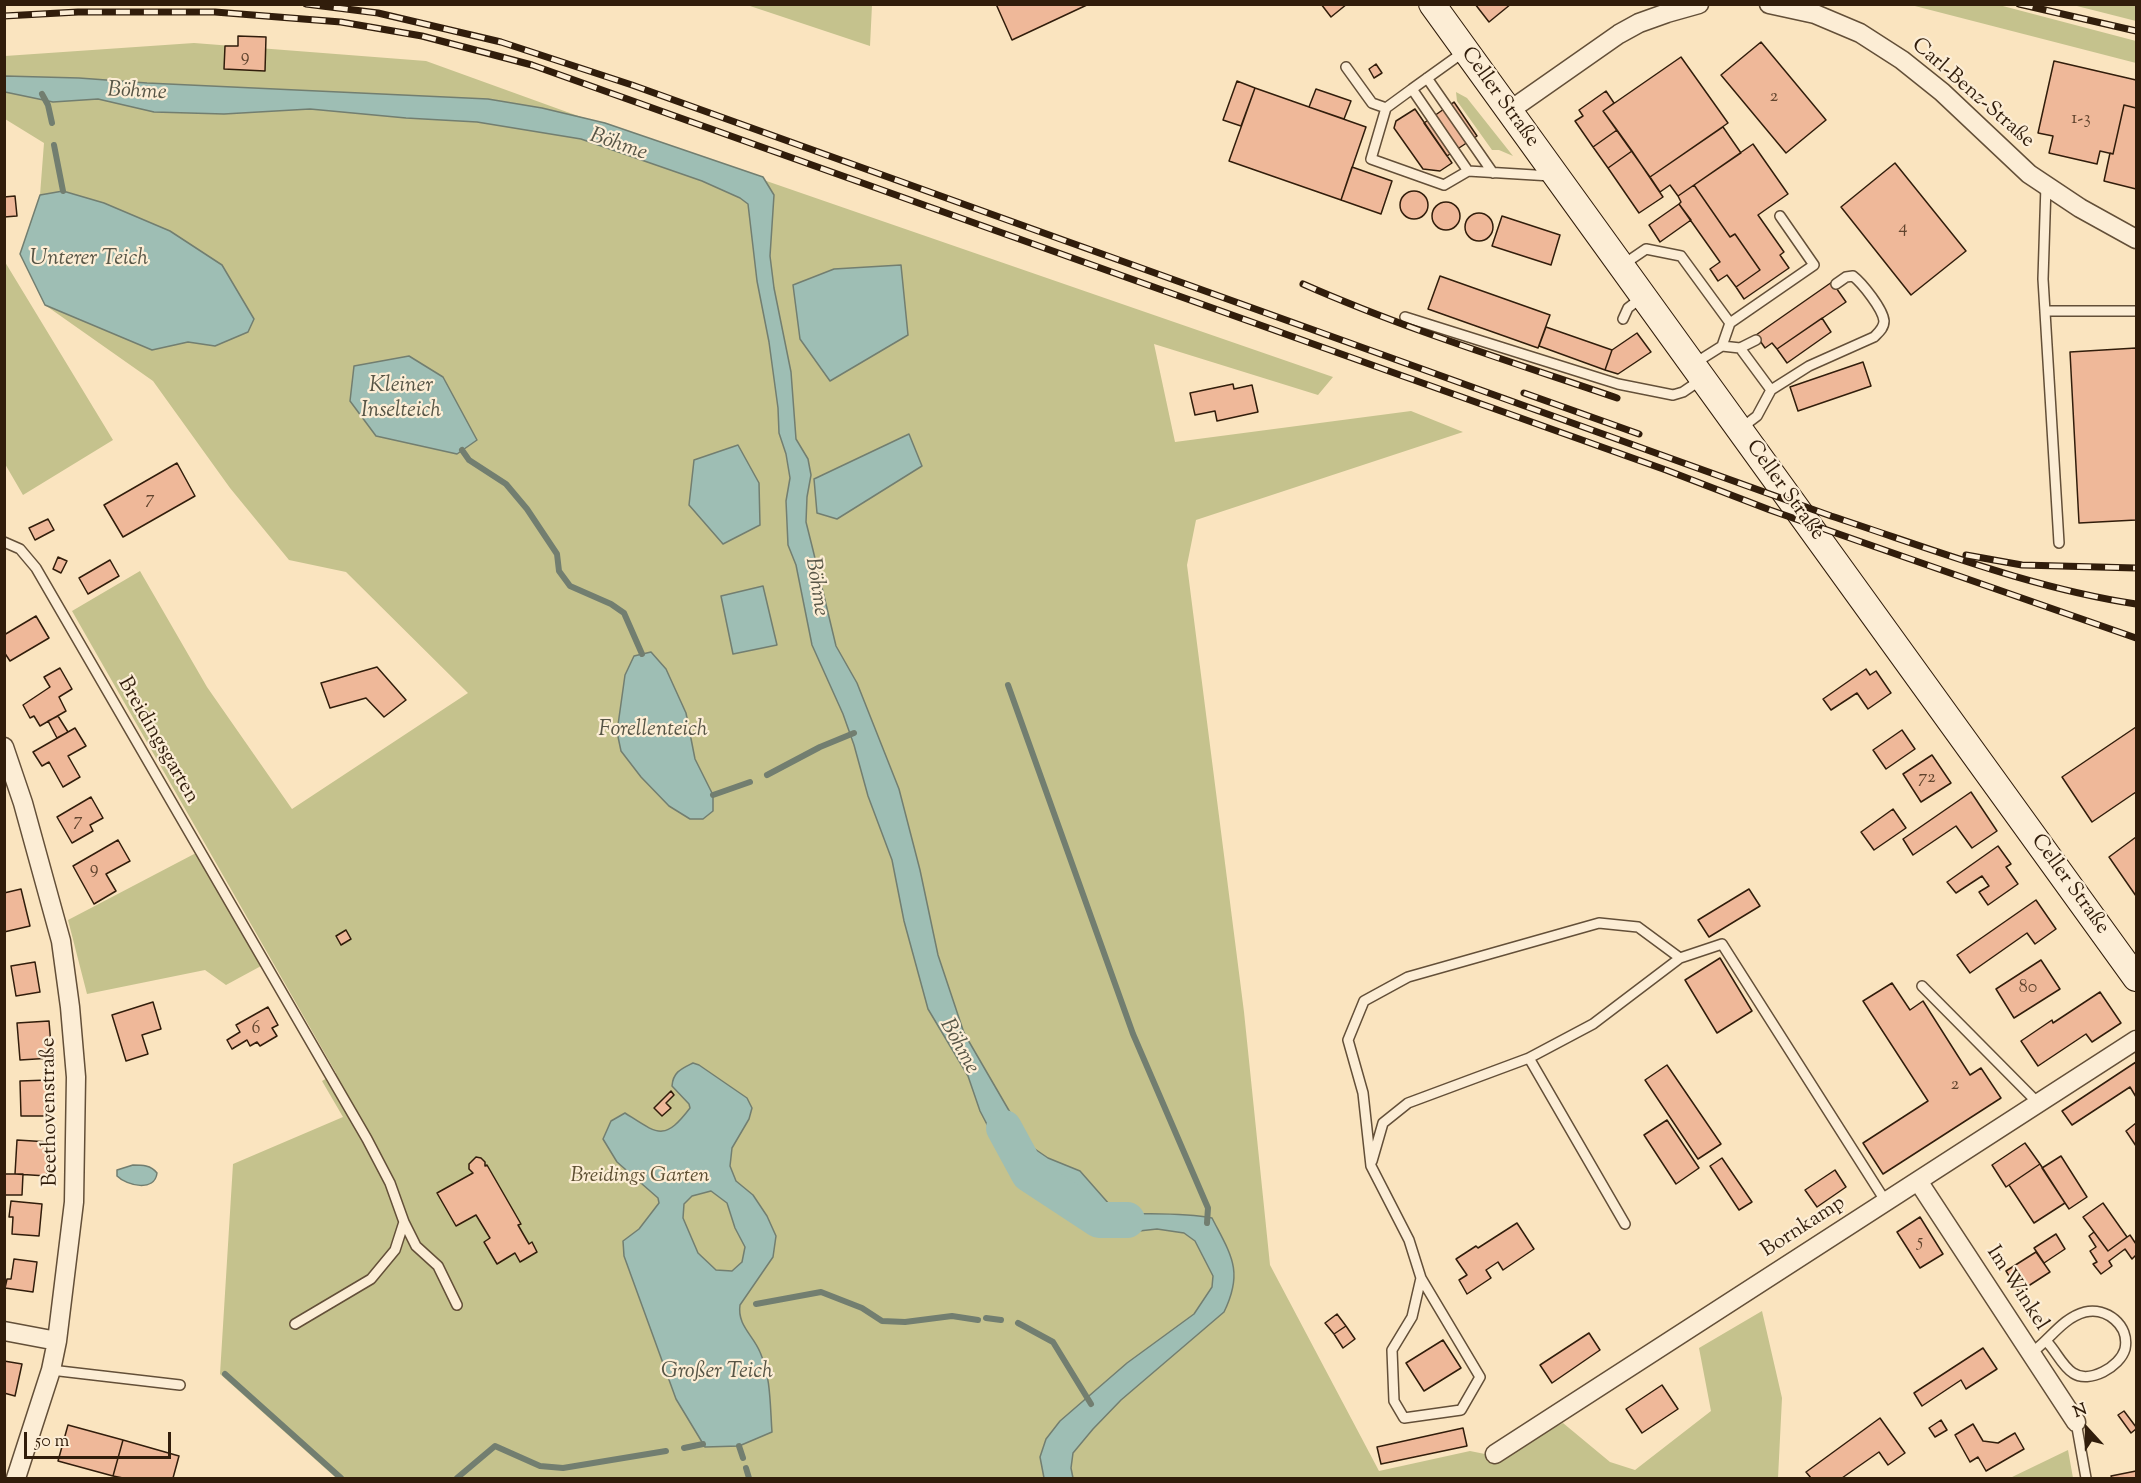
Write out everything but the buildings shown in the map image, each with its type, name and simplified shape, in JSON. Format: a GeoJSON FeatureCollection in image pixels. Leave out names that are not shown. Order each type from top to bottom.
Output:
{"type":"FeatureCollection","features":[{"type":"Feature","properties":{"kind":"main road","name":"Celler Straße"},"geometry":{"type":"LineString","coordinates":[[1431,4],[2136,978]]}},
{"type":"Feature","properties":{"kind":"street"},"geometry":{"type":"LineString","coordinates":[[1509,111],[1619,34],[1639,23],[1699,4]]}},
{"type":"Feature","properties":{"kind":"street","name":"Carl-Benz-Straße"},"geometry":{"type":"LineString","coordinates":[[1769,4],[1815,14],[1860,33],[1902,60],[1959,107],[2029,174],[2080,208],[2136,239]]}},
{"type":"Feature","properties":{"kind":"street","name":"Beethovenstraße"},"geometry":{"type":"LineString","coordinates":[[4,747],[23,803],[62,941],[76,1077],[74,1202],[57,1341],[51,1370],[16,1479]]}},
{"type":"Feature","properties":{"kind":"street","name":"Bornkamp"},"geometry":{"type":"LineString","coordinates":[[1495,1454],[2136,1040]]}},
{"type":"Feature","properties":{"kind":"street","name":"Im Winkel"},"geometry":{"type":"LineString","coordinates":[[1918,1181],[2076,1422]]}},
{"type":"Feature","properties":{"kind":"street"},"geometry":{"type":"LineString","coordinates":[[4,1331],[57,1341]]}},
{"type":"Feature","properties":{"kind":"lane"},"geometry":{"type":"LineString","coordinates":[[1466,51],[1386,108],[1371,159],[1444,185],[1468,171],[1557,176]]}},
{"type":"Feature","properties":{"kind":"lane"},"geometry":{"type":"LineString","coordinates":[[1346,67],[1372,104],[1386,108]]}},
{"type":"Feature","properties":{"kind":"lane"},"geometry":{"type":"LineString","coordinates":[[1427,78],[1493,173]]}},
{"type":"Feature","properties":{"kind":"lane"},"geometry":{"type":"LineString","coordinates":[[1412,89],[1468,171]]}},
{"type":"Feature","properties":{"kind":"lane"},"geometry":{"type":"LineString","coordinates":[[2046,185],[2043,279],[2059,543]]}},
{"type":"Feature","properties":{"kind":"lane"},"geometry":{"type":"LineString","coordinates":[[1405,317],[1618,384],[1673,395],[1683,392],[1722,346],[1730,323],[1814,265],[1780,216]]}},
{"type":"Feature","properties":{"kind":"lane"},"geometry":{"type":"LineString","coordinates":[[1621,266],[1646,249],[1681,256],[1730,323]]}},
{"type":"Feature","properties":{"kind":"lane"},"geometry":{"type":"LineString","coordinates":[[1739,429],[1757,416],[1771,390],[1809,366],[1874,337],[1882,329],[1884,320],[1879,309],[1859,281],[1853,276],[1846,276],[1836,284]]}},
{"type":"Feature","properties":{"kind":"lane"},"geometry":{"type":"LineString","coordinates":[[1623,319],[1628,308],[1643,296]]}},
{"type":"Feature","properties":{"kind":"lane"},"geometry":{"type":"LineString","coordinates":[[2045,311],[2136,311]]}},
{"type":"Feature","properties":{"kind":"lane"},"geometry":{"type":"LineString","coordinates":[[1722,346],[1740,348],[1756,340]]}},
{"type":"Feature","properties":{"kind":"lane"},"geometry":{"type":"LineString","coordinates":[[1740,348],[1771,390]]}},
{"type":"Feature","properties":{"kind":"lane","name":"Breidingsgarten"},"geometry":{"type":"LineString","coordinates":[[4,542],[20,549],[36,568],[367,1139],[390,1183],[404,1222],[416,1246],[438,1266],[457,1305]]}},
{"type":"Feature","properties":{"kind":"lane"},"geometry":{"type":"LineString","coordinates":[[1421,1278],[1412,1317],[1392,1350],[1394,1401],[1404,1418],[1461,1410],[1480,1377],[1421,1278],[1409,1240],[1371,1166],[1363,1093],[1348,1040],[1364,1001],[1408,977],[1599,923],[1638,927],[1680,958]]}},
{"type":"Feature","properties":{"kind":"lane"},"geometry":{"type":"LineString","coordinates":[[1371,1166],[1383,1123],[1408,1103],[1529,1058],[1593,1024],[1680,958],[1722,944],[1886,1202]]}},
{"type":"Feature","properties":{"kind":"lane"},"geometry":{"type":"LineString","coordinates":[[1922,986],[2038,1103]]}},
{"type":"Feature","properties":{"kind":"lane"},"geometry":{"type":"LineString","coordinates":[[1529,1058],[1624,1224]]}},
{"type":"Feature","properties":{"kind":"lane"},"geometry":{"type":"LineString","coordinates":[[296,1324],[371,1279],[395,1250],[404,1222]]}},
{"type":"Feature","properties":{"kind":"lane"},"geometry":{"type":"LineString","coordinates":[[2031,1353],[2046,1342],[2064,1323],[2075,1316],[2096,1311],[2105,1313],[2116,1320],[2125,1338],[2125,1349],[2120,1358],[2105,1370],[2090,1377],[2081,1377],[2073,1374],[2046,1342]]}},
{"type":"Feature","properties":{"kind":"lane"},"geometry":{"type":"LineString","coordinates":[[51,1370],[180,1385]]}},
{"type":"Feature","properties":{"kind":"lane"},"geometry":{"type":"LineString","coordinates":[[2076,1422],[2086,1479]]}},
{"type":"Feature","properties":{"kind":"green space"},"geometry":{"type":"Polygon","coordinates":[[[747,5],[872,5],[870,46],[747,5]]]}},
{"type":"Feature","properties":{"kind":"green space"},"geometry":{"type":"Polygon","coordinates":[[[1911,5],[1999,5],[2136,41],[2136,63],[1911,5]]]}},
{"type":"Feature","properties":{"kind":"green space"},"geometry":{"type":"Polygon","coordinates":[[[2073,5],[2136,5],[2136,21],[2073,5]]]}},
{"type":"Feature","properties":{"kind":"green space","name":"Breidings Garten"},"geometry":{"type":"Polygon","coordinates":[[[194,43],[426,61],[1333,377],[1318,395],[1154,344],[1175,442],[1411,411],[1463,432],[1196,520],[1187,565],[1244,1012],[1270,1265],[1379,1471],[1470,1451],[1495,1456],[1563,1423],[1610,1462],[1635,1470],[1711,1411],[1699,1348],[1762,1311],[1782,1398],[1778,1478],[336,1478],[220,1374],[233,1164],[343,1117],[322,1081],[336,1073],[72,611],[140,571],[207,687],[292,809],[468,693],[346,572],[289,560],[230,488],[153,381],[45,305],[20,254],[40,195],[44,143],[5,119],[5,56],[194,43]]]}},
{"type":"Feature","properties":{"kind":"green space"},"geometry":{"type":"Polygon","coordinates":[[[1456,92],[1467,98],[1513,156],[1499,150],[1492,150],[1457,101],[1456,92]]]}},
{"type":"Feature","properties":{"kind":"green space"},"geometry":{"type":"Polygon","coordinates":[[[5,262],[113,440],[23,495],[5,464],[5,262]]]}},
{"type":"Feature","properties":{"kind":"green space"},"geometry":{"type":"Polygon","coordinates":[[[196,853],[261,966],[226,985],[205,970],[87,994],[68,920],[196,853]]]}},
{"type":"Feature","properties":{"kind":"green space"},"geometry":{"type":"Polygon","coordinates":[[[2068,1450],[2073,1478],[2010,1478],[2068,1450]]]}},
{"type":"Feature","properties":{"kind":"water"},"geometry":{"type":"Polygon","coordinates":[[[5,76],[488,99],[542,108],[605,123],[763,177],[774,195],[770,256],[791,372],[796,439],[808,459],[811,475],[806,522],[836,646],[857,683],[899,789],[920,870],[938,955],[964,1033],[1029,1145],[1048,1158],[1080,1171],[1117,1213],[1176,1214],[1212,1218],[1233,1264],[1233,1285],[1224,1312],[1121,1400],[1093,1429],[1073,1453],[1071,1468],[1073,1478],[1044,1478],[1040,1457],[1046,1439],[1060,1421],[1127,1363],[1194,1314],[1212,1287],[1213,1276],[1195,1241],[1184,1233],[1157,1229],[1130,1232],[1104,1227],[1089,1217],[1074,1200],[1022,1167],[992,1134],[980,1111],[968,1076],[928,1009],[904,921],[892,860],[868,796],[843,714],[812,645],[796,565],[788,545],[786,501],[790,478],[786,454],[779,433],[778,408],[769,342],[757,281],[748,204],[702,181],[581,139],[477,122],[310,109],[224,114],[154,112],[98,99],[53,102],[5,92],[5,76]]]}},
{"type":"Feature","properties":{"kind":"water","name":"Unterer Teich"},"geometry":{"type":"Polygon","coordinates":[[[63,191],[104,203],[170,231],[222,265],[254,319],[248,332],[215,346],[188,342],[152,350],[45,305],[20,254],[40,195],[63,191]]]}},
{"type":"Feature","properties":{"kind":"water"},"geometry":{"type":"Polygon","coordinates":[[[901,265],[908,335],[830,381],[800,339],[793,285],[834,269],[901,265]]]}},
{"type":"Feature","properties":{"kind":"water","name":"Kleiner Inselteich"},"geometry":{"type":"Polygon","coordinates":[[[409,356],[443,377],[477,440],[457,454],[376,436],[350,401],[354,366],[409,356]]]}},
{"type":"Feature","properties":{"kind":"water"},"geometry":{"type":"Polygon","coordinates":[[[909,434],[922,466],[837,519],[817,513],[814,479],[909,434]]]}},
{"type":"Feature","properties":{"kind":"water"},"geometry":{"type":"Polygon","coordinates":[[[738,445],[759,483],[760,525],[723,544],[689,505],[694,460],[738,445]]]}},
{"type":"Feature","properties":{"kind":"water"},"geometry":{"type":"Polygon","coordinates":[[[763,586],[777,645],[733,654],[721,596],[763,586]]]}},
{"type":"Feature","properties":{"kind":"water","name":"Forellenteich"},"geometry":{"type":"Polygon","coordinates":[[[651,652],[666,669],[686,713],[695,759],[713,795],[713,811],[703,819],[690,819],[669,806],[641,777],[621,751],[617,732],[625,675],[634,656],[651,652]]]}},
{"type":"Feature","properties":{"kind":"water","name":"Großer Teich"},"geometry":{"type":"Polygon","coordinates":[[[693,1063],[747,1098],[752,1108],[749,1119],[732,1148],[730,1166],[736,1181],[753,1195],[767,1216],[776,1236],[773,1257],[740,1305],[743,1324],[764,1362],[772,1432],[739,1446],[705,1447],[676,1399],[624,1256],[623,1241],[639,1229],[659,1203],[658,1198],[617,1162],[603,1139],[611,1121],[625,1113],[653,1130],[667,1130],[674,1126],[690,1108],[672,1086],[674,1077],[693,1063]],[[711,1191],[692,1196],[684,1204],[683,1218],[698,1253],[716,1270],[732,1271],[742,1262],[745,1247],[735,1228],[727,1203],[711,1191]]]}},
{"type":"Feature","properties":{"kind":"water"},"geometry":{"type":"Polygon","coordinates":[[[133,1165],[152,1168],[157,1173],[155,1179],[146,1185],[140,1185],[127,1182],[117,1176],[117,1170],[133,1165]]]}},
{"type":"Feature","properties":{"kind":"waterway"},"geometry":{"type":"LineString","coordinates":[[42,94],[48,105],[52,123]]}},
{"type":"Feature","properties":{"kind":"waterway"},"geometry":{"type":"LineString","coordinates":[[54,145],[63,191]]}},
{"type":"Feature","properties":{"kind":"waterway"},"geometry":{"type":"LineString","coordinates":[[462,450],[469,460],[506,484],[527,509],[557,554],[559,571],[570,586],[611,604],[624,613],[642,654]]}},
{"type":"Feature","properties":{"kind":"waterway"},"geometry":{"type":"LineString","coordinates":[[1008,685],[1133,1034],[1208,1208],[1207,1223]]}},
{"type":"Feature","properties":{"kind":"waterway"},"geometry":{"type":"LineString","coordinates":[[767,775],[820,747],[854,733]]}},
{"type":"Feature","properties":{"kind":"waterway"},"geometry":{"type":"LineString","coordinates":[[713,795],[750,782]]}},
{"type":"Feature","properties":{"kind":"waterway","name":"Böhme"},"geometry":{"type":"LineString","coordinates":[[1004,1128],[1029,1174],[1099,1220],[1127,1220]]}},
{"type":"Feature","properties":{"kind":"waterway"},"geometry":{"type":"LineString","coordinates":[[756,1304],[821,1292],[862,1308],[882,1321],[905,1322],[952,1316],[978,1320]]}},
{"type":"Feature","properties":{"kind":"waterway"},"geometry":{"type":"LineString","coordinates":[[986,1318],[1001,1320]]}},
{"type":"Feature","properties":{"kind":"waterway"},"geometry":{"type":"LineString","coordinates":[[1018,1323],[1053,1342],[1091,1404]]}},
{"type":"Feature","properties":{"kind":"waterway"},"geometry":{"type":"LineString","coordinates":[[225,1374],[341,1478]]}},
{"type":"Feature","properties":{"kind":"waterway"},"geometry":{"type":"LineString","coordinates":[[684,1448],[703,1444]]}},
{"type":"Feature","properties":{"kind":"waterway"},"geometry":{"type":"LineString","coordinates":[[457,1478],[495,1446],[540,1466],[563,1468],[666,1451]]}},
{"type":"Feature","properties":{"kind":"waterway"},"geometry":{"type":"LineString","coordinates":[[739,1446],[743,1458]]}},
{"type":"Feature","properties":{"kind":"waterway"},"geometry":{"type":"LineString","coordinates":[[746,1468],[749,1478]]}},
{"type":"Feature","properties":{"kind":"railway"},"geometry":{"type":"LineString","coordinates":[[306,4],[378,13],[501,42],[632,85],[1831,516],[2020,578],[2136,604]]}},
{"type":"Feature","properties":{"kind":"railway"},"geometry":{"type":"LineString","coordinates":[[2019,4],[2136,31]]}},
{"type":"Feature","properties":{"kind":"railway"},"geometry":{"type":"LineString","coordinates":[[4,16],[78,12],[215,12],[341,22],[422,36],[532,65],[1666,470],[1770,510],[2136,638]]}},
{"type":"Feature","properties":{"kind":"railway"},"geometry":{"type":"LineString","coordinates":[[1303,284],[1419,330],[1617,398]]}},
{"type":"Feature","properties":{"kind":"railway"},"geometry":{"type":"LineString","coordinates":[[1524,393],[1639,434]]}},
{"type":"Feature","properties":{"kind":"railway"},"geometry":{"type":"LineString","coordinates":[[1966,555],[2022,565],[2136,568]]}}]}
